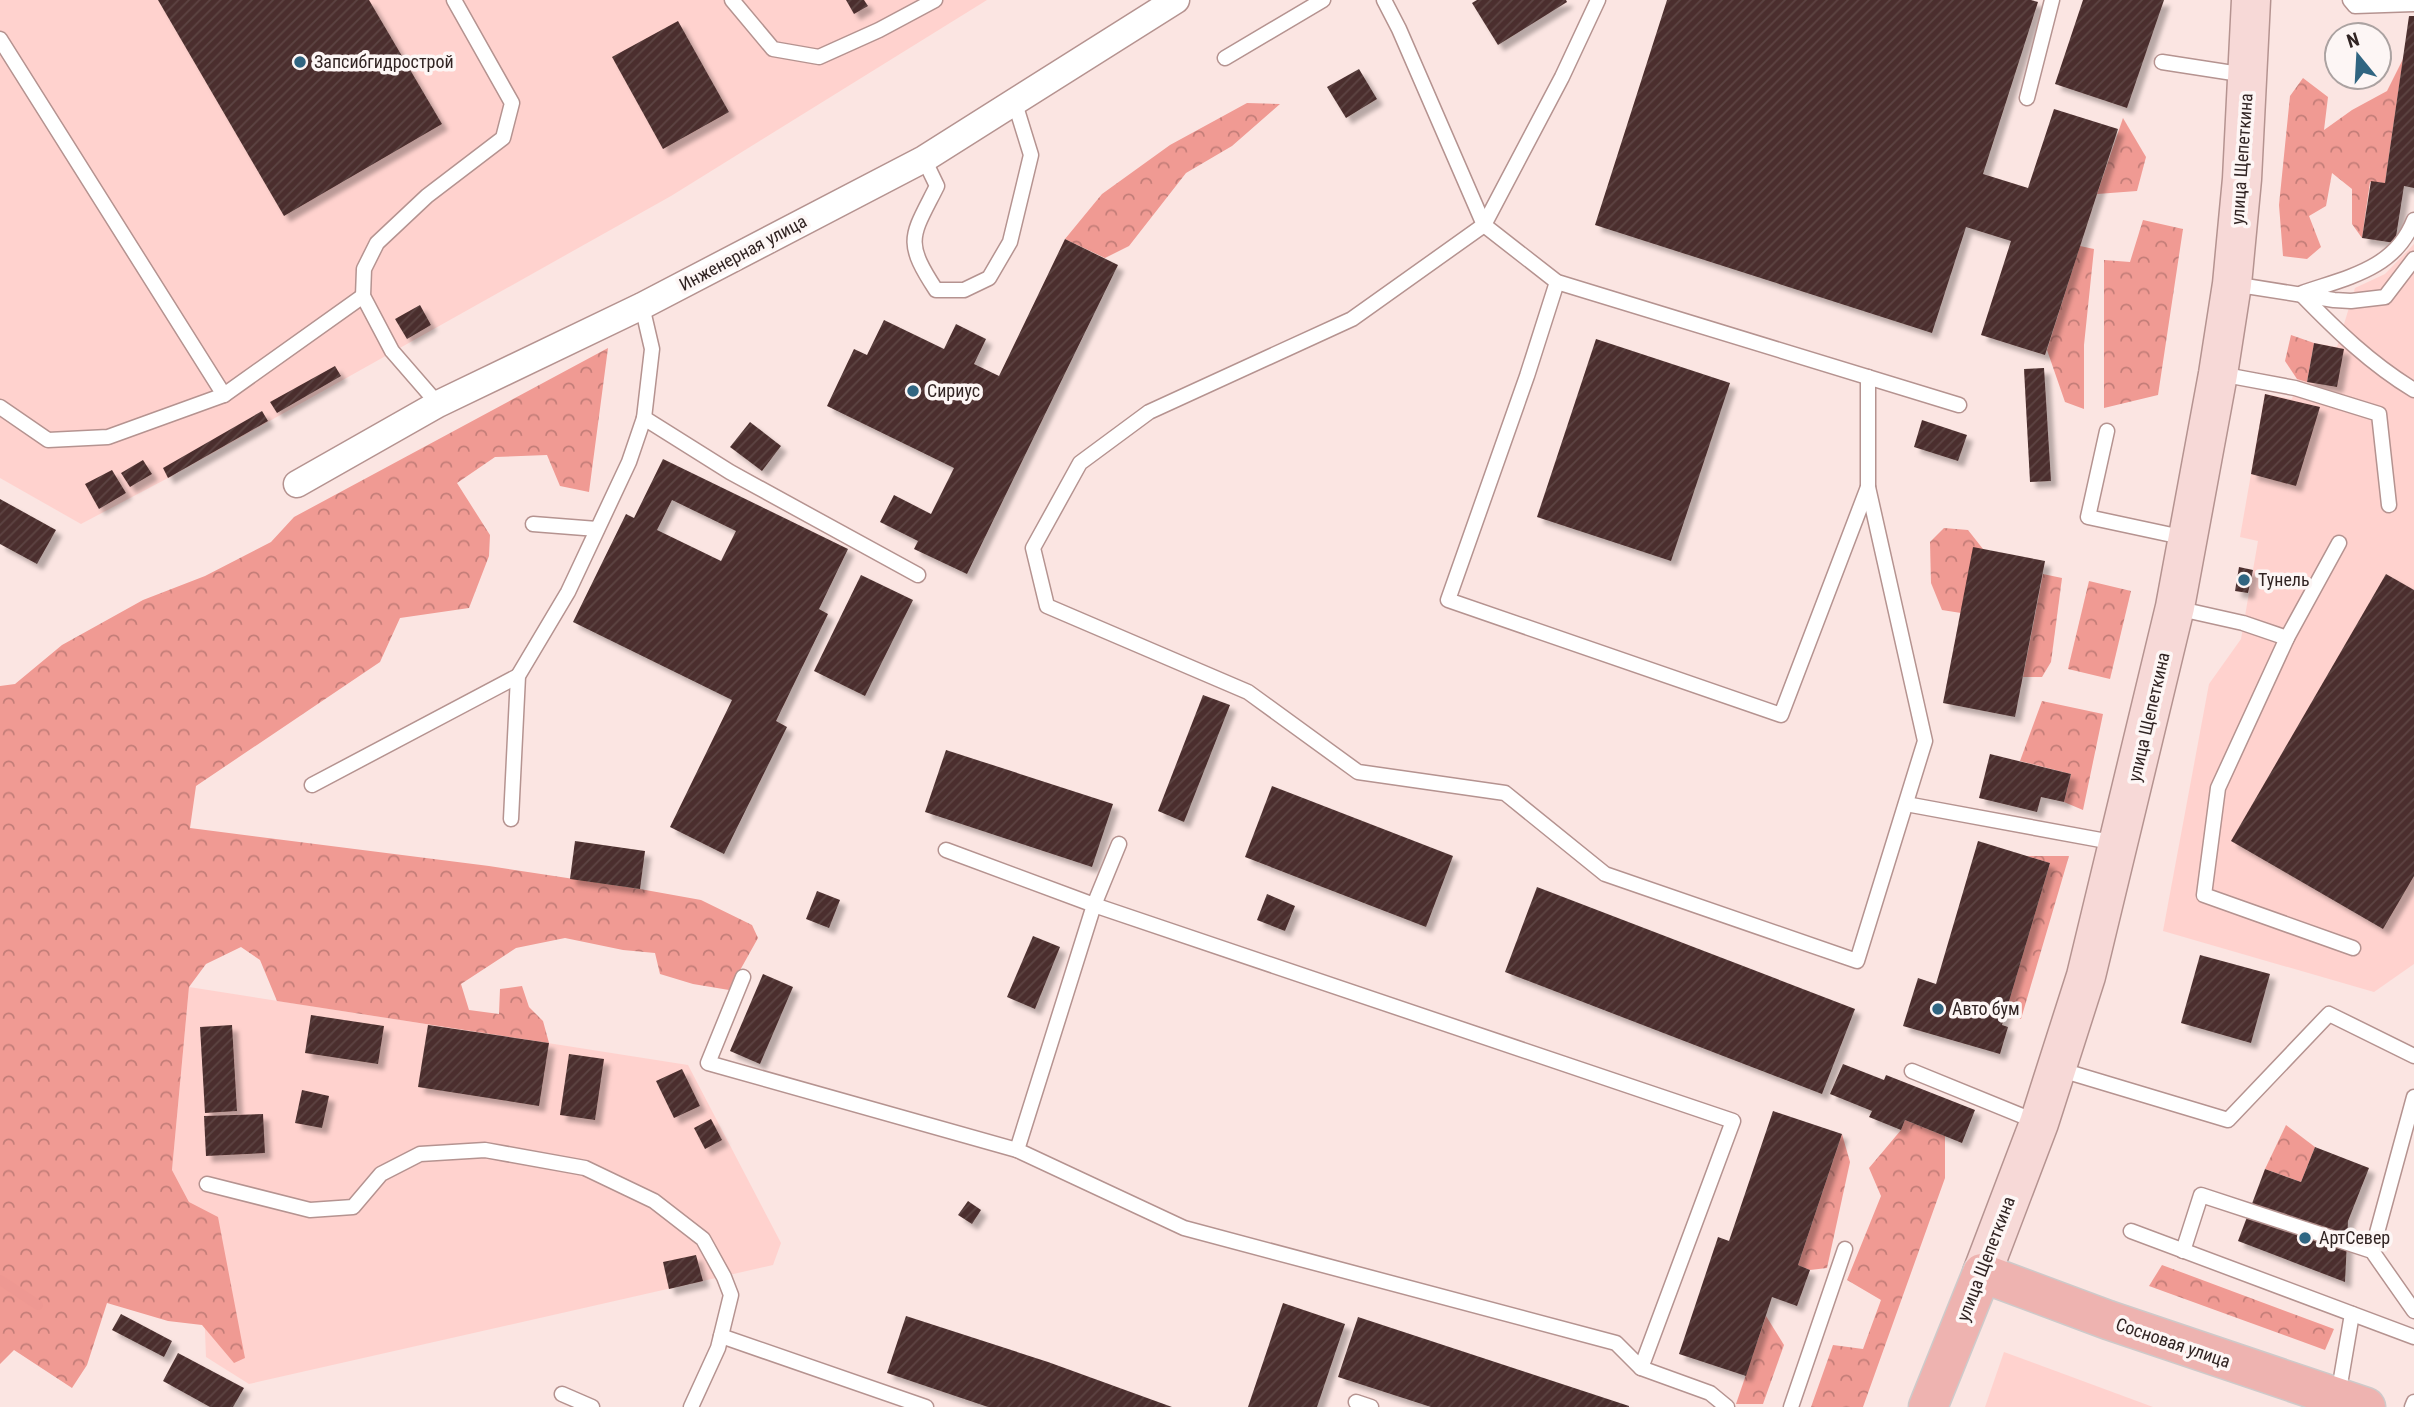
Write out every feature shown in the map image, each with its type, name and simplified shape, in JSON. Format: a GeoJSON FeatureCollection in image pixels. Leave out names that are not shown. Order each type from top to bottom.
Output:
{"type":"FeatureCollection","features":[{"type":"Feature","properties":{"kind":"main road","name":"улица Щепеткина"},"geometry":{"type":"LineString","coordinates":[[1928,1407],[2039,1123],[2087,976],[2175,607],[2232,284],[2242,179],[2251,0]]}},
{"type":"Feature","properties":{"kind":"main road","name":"Сосновая улица"},"geometry":{"type":"LineString","coordinates":[[1982,1273],[2346,1404]]}},
{"type":"Feature","properties":{"kind":"street","name":"Инженерная улица"},"geometry":{"type":"LineString","coordinates":[[297,484],[438,404],[642,306],[924,159],[1167,1]]}},
{"type":"Feature","properties":{"kind":"lane"},"geometry":{"type":"LineString","coordinates":[[438,404],[392,351],[363,296],[364,269],[377,243],[427,196],[503,138],[512,103],[454,0]]}},
{"type":"Feature","properties":{"kind":"lane"},"geometry":{"type":"LineString","coordinates":[[732,0],[773,49],[819,57],[879,30],[917,4],[935,0]]}},
{"type":"Feature","properties":{"kind":"lane"},"geometry":{"type":"LineString","coordinates":[[1226,58],[1323,0]]}},
{"type":"Feature","properties":{"kind":"lane"},"geometry":{"type":"LineString","coordinates":[[1384,0],[1484,225],[1557,282],[1959,405]]}},
{"type":"Feature","properties":{"kind":"lane"},"geometry":{"type":"LineString","coordinates":[[1598,0],[1562,77],[1484,225],[1352,319],[1149,412],[1080,463],[1033,548],[1047,606],[1248,692],[1358,772],[1505,793],[1605,874],[1857,961],[1925,741],[1868,487],[1868,377]]}},
{"type":"Feature","properties":{"kind":"lane"},"geometry":{"type":"LineString","coordinates":[[2027,98],[2052,0]]}},
{"type":"Feature","properties":{"kind":"lane"},"geometry":{"type":"LineString","coordinates":[[2350,0],[2355,6],[2414,4]]}},
{"type":"Feature","properties":{"kind":"lane"},"geometry":{"type":"LineString","coordinates":[[0,39],[224,395]]}},
{"type":"Feature","properties":{"kind":"lane"},"geometry":{"type":"LineString","coordinates":[[2162,62],[2247,76]]}},
{"type":"Feature","properties":{"kind":"lane"},"geometry":{"type":"LineString","coordinates":[[924,159],[937,186],[913,235],[918,262],[936,289],[964,290],[989,278],[1010,242],[1031,155],[1014,100]]}},
{"type":"Feature","properties":{"kind":"lane"},"geometry":{"type":"LineString","coordinates":[[2301,294],[2370,270],[2407,237],[2414,219]]}},
{"type":"Feature","properties":{"kind":"lane"},"geometry":{"type":"LineString","coordinates":[[2232,284],[2351,301],[2385,297],[2414,259]]}},
{"type":"Feature","properties":{"kind":"lane"},"geometry":{"type":"LineString","coordinates":[[1557,282],[1527,376],[1448,600],[1781,715],[1868,487]]}},
{"type":"Feature","properties":{"kind":"lane"},"geometry":{"type":"LineString","coordinates":[[2301,294],[2341,335],[2414,390]]}},
{"type":"Feature","properties":{"kind":"lane"},"geometry":{"type":"LineString","coordinates":[[0,407],[48,440],[108,437],[224,395],[363,296]]}},
{"type":"Feature","properties":{"kind":"lane"},"geometry":{"type":"LineString","coordinates":[[511,819],[518,676],[568,592],[629,462],[644,418],[652,349],[642,306]]}},
{"type":"Feature","properties":{"kind":"lane"},"geometry":{"type":"LineString","coordinates":[[2218,374],[2295,388],[2379,414],[2389,506]]}},
{"type":"Feature","properties":{"kind":"lane"},"geometry":{"type":"LineString","coordinates":[[644,418],[730,472],[918,575]]}},
{"type":"Feature","properties":{"kind":"lane"},"geometry":{"type":"LineString","coordinates":[[2106,431],[2088,517],[2188,538]]}},
{"type":"Feature","properties":{"kind":"lane"},"geometry":{"type":"LineString","coordinates":[[533,524],[597,529]]}},
{"type":"Feature","properties":{"kind":"lane"},"geometry":{"type":"LineString","coordinates":[[2339,543],[2287,638],[2218,788],[2204,895],[2353,948]]}},
{"type":"Feature","properties":{"kind":"lane"},"geometry":{"type":"LineString","coordinates":[[2175,607],[2243,623],[2287,638]]}},
{"type":"Feature","properties":{"kind":"lane"},"geometry":{"type":"LineString","coordinates":[[312,785],[518,676]]}},
{"type":"Feature","properties":{"kind":"lane"},"geometry":{"type":"LineString","coordinates":[[1906,803],[2119,844]]}},
{"type":"Feature","properties":{"kind":"lane"},"geometry":{"type":"LineString","coordinates":[[1017,1150],[1094,905],[1119,844]]}},
{"type":"Feature","properties":{"kind":"lane"},"geometry":{"type":"LineString","coordinates":[[946,850],[1094,905],[1733,1121],[1641,1368]]}},
{"type":"Feature","properties":{"kind":"lane"},"geometry":{"type":"LineString","coordinates":[[743,977],[708,1063],[1017,1150],[1184,1228],[1616,1343],[1641,1368],[1710,1393],[1727,1407]]}},
{"type":"Feature","properties":{"kind":"lane"},"geometry":{"type":"LineString","coordinates":[[2057,1069],[2228,1120],[2329,1014],[2414,1056]]}},
{"type":"Feature","properties":{"kind":"lane"},"geometry":{"type":"LineString","coordinates":[[1912,1070],[2039,1123]]}},
{"type":"Feature","properties":{"kind":"lane"},"geometry":{"type":"LineString","coordinates":[[2372,1251],[2414,1097]]}},
{"type":"Feature","properties":{"kind":"lane"},"geometry":{"type":"LineString","coordinates":[[207,1184],[310,1210],[353,1208],[381,1174],[420,1154],[485,1150],[585,1168],[654,1201],[704,1239],[724,1277],[731,1295],[718,1348],[691,1407]]}},
{"type":"Feature","properties":{"kind":"lane"},"geometry":{"type":"LineString","coordinates":[[2183,1251],[2201,1195],[2372,1251],[2414,1311]]}},
{"type":"Feature","properties":{"kind":"lane"},"geometry":{"type":"LineString","coordinates":[[2131,1231],[2414,1337]]}},
{"type":"Feature","properties":{"kind":"lane"},"geometry":{"type":"LineString","coordinates":[[1791,1407],[1845,1249]]}},
{"type":"Feature","properties":{"kind":"lane"},"geometry":{"type":"LineString","coordinates":[[2346,1404],[2353,1314]]}},
{"type":"Feature","properties":{"kind":"lane"},"geometry":{"type":"LineString","coordinates":[[721,1336],[926,1407]]}},
{"type":"Feature","properties":{"kind":"lane"},"geometry":{"type":"LineString","coordinates":[[562,1394],[592,1407]]}},
{"type":"Feature","properties":{"kind":"lane"},"geometry":{"type":"LineString","coordinates":[[1356,1402],[1371,1407]]}},
{"type":"Feature","properties":{"kind":"lane"},"geometry":{"type":"LineString","coordinates":[[2412,1407],[2414,1402]]}},
{"type":"Feature","properties":{"kind":"shaded area"},"geometry":{"type":"Polygon","coordinates":[[[0,0],[987,0],[671,196],[81,524],[0,478],[0,0]]]}},
{"type":"Feature","properties":{"kind":"shaded area"},"geometry":{"type":"Polygon","coordinates":[[[2414,244],[2414,964],[2374,992],[2163,931],[2209,684],[2241,639],[2258,541],[2240,537],[2265,394],[2292,399],[2297,379],[2308,381],[2314,343],[2337,347],[2355,288],[2385,274],[2414,244]]]}},
{"type":"Feature","properties":{"kind":"shaded area"},"geometry":{"type":"Polygon","coordinates":[[[189,987],[688,1065],[781,1243],[773,1265],[249,1384],[206,1357],[201,1224],[172,1170],[189,987]]]}},
{"type":"Feature","properties":{"kind":"shaded area"},"geometry":{"type":"Polygon","coordinates":[[[2004,1352],[2153,1407],[1985,1407],[2004,1352]]]}},
{"type":"Feature","properties":{"kind":"green space"},"geometry":{"type":"Polygon","coordinates":[[[2403,59],[2385,183],[2370,182],[2362,238],[2352,224],[2352,189],[2332,173],[2326,206],[2309,216],[2321,247],[2307,259],[2283,256],[2279,205],[2290,96],[2303,78],[2328,97],[2324,130],[2352,110],[2387,91],[2393,91],[2393,79],[2403,59]]]}},
{"type":"Feature","properties":{"kind":"green space"},"geometry":{"type":"Polygon","coordinates":[[[1247,103],[1280,104],[1232,146],[1186,173],[1129,246],[1105,258],[1065,239],[1102,194],[1170,145],[1247,103]]]}},
{"type":"Feature","properties":{"kind":"green space"},"geometry":{"type":"Polygon","coordinates":[[[2123,118],[2146,157],[2137,191],[2097,194],[2123,118]]]}},
{"type":"Feature","properties":{"kind":"green space"},"geometry":{"type":"Polygon","coordinates":[[[2143,220],[2183,229],[2158,395],[2104,408],[2104,260],[2130,262],[2143,220]]]}},
{"type":"Feature","properties":{"kind":"green space"},"geometry":{"type":"Polygon","coordinates":[[[2080,246],[2094,249],[2084,345],[2084,409],[2065,402],[2047,350],[2080,246]]]}},
{"type":"Feature","properties":{"kind":"green space"},"geometry":{"type":"Polygon","coordinates":[[[2291,335],[2314,343],[2307,382],[2297,379],[2285,361],[2291,335]]]}},
{"type":"Feature","properties":{"kind":"green space"},"geometry":{"type":"Polygon","coordinates":[[[608,348],[589,492],[560,486],[547,455],[495,457],[457,483],[490,535],[489,556],[469,608],[400,618],[380,662],[196,786],[190,828],[489,866],[701,900],[752,925],[758,938],[729,990],[693,984],[660,974],[655,953],[623,950],[565,938],[516,948],[461,984],[469,1010],[499,1014],[500,989],[522,986],[529,1007],[543,1021],[549,1043],[277,1001],[260,960],[241,947],[206,964],[189,987],[172,1170],[189,1202],[218,1217],[245,1358],[234,1363],[202,1325],[168,1321],[107,1303],[87,1365],[72,1388],[14,1350],[0,1364],[0,686],[15,684],[62,645],[143,600],[205,576],[271,542],[294,517],[608,348]]]}},
{"type":"Feature","properties":{"kind":"green space"},"geometry":{"type":"Polygon","coordinates":[[[1944,528],[1968,530],[1983,549],[1961,613],[1942,610],[1931,583],[1930,542],[1944,528]]]}},
{"type":"Feature","properties":{"kind":"green space"},"geometry":{"type":"Polygon","coordinates":[[[2043,574],[2062,578],[2051,662],[2042,677],[2023,677],[2043,574]]]}},
{"type":"Feature","properties":{"kind":"green space"},"geometry":{"type":"Polygon","coordinates":[[[2089,581],[2131,591],[2110,679],[2068,669],[2089,581]]]}},
{"type":"Feature","properties":{"kind":"green space"},"geometry":{"type":"Polygon","coordinates":[[[2042,701],[2103,714],[2083,810],[2064,802],[2071,774],[2020,761],[2042,701]]]}},
{"type":"Feature","properties":{"kind":"green space"},"geometry":{"type":"Polygon","coordinates":[[[2027,856],[2069,856],[2021,1019],[2006,1011],[2050,863],[2027,856]]]}},
{"type":"Feature","properties":{"kind":"green space"},"geometry":{"type":"Polygon","coordinates":[[[1905,1120],[1945,1136],[1945,1178],[1863,1407],[1811,1407],[1833,1345],[1863,1349],[1881,1300],[1847,1280],[1881,1196],[1869,1168],[1901,1130],[1905,1120]]]}},
{"type":"Feature","properties":{"kind":"green space"},"geometry":{"type":"Polygon","coordinates":[[[2286,1125],[2315,1147],[2301,1182],[2265,1169],[2286,1125]]]}},
{"type":"Feature","properties":{"kind":"green space"},"geometry":{"type":"Polygon","coordinates":[[[1842,1134],[1850,1162],[1827,1268],[1810,1270],[1798,1265],[1842,1134]]]}},
{"type":"Feature","properties":{"kind":"green space"},"geometry":{"type":"Polygon","coordinates":[[[2162,1265],[2334,1329],[2325,1350],[2149,1286],[2162,1265]]]}},
{"type":"Feature","properties":{"kind":"green space"},"geometry":{"type":"Polygon","coordinates":[[[1766,1316],[1784,1345],[1763,1404],[1736,1404],[1766,1316]]]}},
{"type":"Feature","properties":{"kind":"building","name":"Запсибгидрострой"},"geometry":{"type":"Polygon","coordinates":[[[158,0],[369,0],[442,124],[284,216],[158,0]]]}},
{"type":"Feature","properties":{"kind":"building"},"geometry":{"type":"Polygon","coordinates":[[[846,0],[864,0],[868,6],[854,14],[846,0]]]}},
{"type":"Feature","properties":{"kind":"building"},"geometry":{"type":"Polygon","coordinates":[[[1477,0],[1567,2],[1498,45],[1472,3],[1477,0]]]}},
{"type":"Feature","properties":{"kind":"building"},"geometry":{"type":"Polygon","coordinates":[[[1667,0],[2038,2],[1983,174],[2028,188],[2054,109],[2118,129],[2045,355],[1981,335],[2011,241],[1966,227],[1932,333],[1595,225],[1667,0]]]}},
{"type":"Feature","properties":{"kind":"building"},"geometry":{"type":"Polygon","coordinates":[[[2083,0],[2164,0],[2127,108],[2055,84],[2083,0]]]}},
{"type":"Feature","properties":{"kind":"building"},"geometry":{"type":"Polygon","coordinates":[[[2409,16],[2414,16],[2414,188],[2404,186],[2395,243],[2362,238],[2371,181],[2385,183],[2409,16]]]}},
{"type":"Feature","properties":{"kind":"building"},"geometry":{"type":"Polygon","coordinates":[[[678,21],[729,112],[663,149],[612,57],[678,21]]]}},
{"type":"Feature","properties":{"kind":"building"},"geometry":{"type":"Polygon","coordinates":[[[1359,69],[1377,99],[1346,118],[1327,87],[1359,69]]]}},
{"type":"Feature","properties":{"kind":"building"},"geometry":{"type":"Polygon","coordinates":[[[1065,239],[1118,265],[967,574],[914,549],[918,541],[880,522],[894,495],[931,514],[954,468],[827,406],[854,349],[867,355],[884,320],[944,349],[956,324],[986,339],[974,364],[999,376],[1065,239]]]}},
{"type":"Feature","properties":{"kind":"building"},"geometry":{"type":"Polygon","coordinates":[[[420,305],[431,325],[407,339],[395,319],[420,305]]]}},
{"type":"Feature","properties":{"kind":"building"},"geometry":{"type":"Polygon","coordinates":[[[1596,339],[1730,383],[1671,561],[1537,517],[1596,339]]]}},
{"type":"Feature","properties":{"kind":"building"},"geometry":{"type":"Polygon","coordinates":[[[2314,343],[2344,349],[2337,387],[2307,382],[2314,343]]]}},
{"type":"Feature","properties":{"kind":"building"},"geometry":{"type":"Polygon","coordinates":[[[335,366],[341,376],[277,413],[270,402],[335,366]]]}},
{"type":"Feature","properties":{"kind":"building"},"geometry":{"type":"Polygon","coordinates":[[[2044,368],[2051,481],[2030,482],[2024,369],[2044,368]]]}},
{"type":"Feature","properties":{"kind":"building"},"geometry":{"type":"Polygon","coordinates":[[[2265,394],[2320,407],[2296,486],[2251,474],[2265,394]]]}},
{"type":"Feature","properties":{"kind":"building"},"geometry":{"type":"Polygon","coordinates":[[[262,411],[268,421],[168,478],[163,468],[262,411]]]}},
{"type":"Feature","properties":{"kind":"building"},"geometry":{"type":"Polygon","coordinates":[[[1922,420],[1967,435],[1958,461],[1914,447],[1922,420]]]}},
{"type":"Feature","properties":{"kind":"building"},"geometry":{"type":"Polygon","coordinates":[[[750,422],[781,446],[762,471],[730,447],[750,422]]]}},
{"type":"Feature","properties":{"kind":"building"},"geometry":{"type":"Polygon","coordinates":[[[663,459],[848,549],[819,609],[828,614],[776,721],[787,727],[724,854],[670,827],[732,700],[573,622],[626,514],[634,518],[663,459]],[[672,500],[657,530],[721,561],[736,531],[672,500]]]}},
{"type":"Feature","properties":{"kind":"building"},"geometry":{"type":"Polygon","coordinates":[[[143,460],[152,474],[130,487],[121,473],[143,460]]]}},
{"type":"Feature","properties":{"kind":"building"},"geometry":{"type":"Polygon","coordinates":[[[112,470],[126,493],[99,509],[85,484],[112,470]]]}},
{"type":"Feature","properties":{"kind":"building"},"geometry":{"type":"Polygon","coordinates":[[[0,499],[56,530],[37,564],[0,544],[0,499]]]}},
{"type":"Feature","properties":{"kind":"building"},"geometry":{"type":"Polygon","coordinates":[[[1973,547],[2045,561],[2015,717],[1943,703],[1973,547]]]}},
{"type":"Feature","properties":{"kind":"building","name":"Тунель"},"geometry":{"type":"Polygon","coordinates":[[[2239,567],[2253,570],[2248,593],[2235,591],[2239,567]]]}},
{"type":"Feature","properties":{"kind":"building"},"geometry":{"type":"Polygon","coordinates":[[[2386,574],[2414,590],[2414,876],[2383,929],[2231,841],[2386,574]]]}},
{"type":"Feature","properties":{"kind":"building"},"geometry":{"type":"Polygon","coordinates":[[[861,575],[913,600],[865,696],[814,671],[861,575]]]}},
{"type":"Feature","properties":{"kind":"building"},"geometry":{"type":"Polygon","coordinates":[[[1203,695],[1230,705],[1184,822],[1158,811],[1203,695]]]}},
{"type":"Feature","properties":{"kind":"building"},"geometry":{"type":"Polygon","coordinates":[[[946,750],[1113,804],[1092,867],[925,812],[946,750]]]}},
{"type":"Feature","properties":{"kind":"building"},"geometry":{"type":"Polygon","coordinates":[[[1990,754],[2071,774],[2064,802],[2041,797],[2037,812],[1979,798],[1990,754]]]}},
{"type":"Feature","properties":{"kind":"building"},"geometry":{"type":"Polygon","coordinates":[[[1272,786],[1453,856],[1426,927],[1245,857],[1272,786]]]}},
{"type":"Feature","properties":{"kind":"building"},"geometry":{"type":"Polygon","coordinates":[[[575,841],[645,851],[640,889],[570,879],[575,841]]]}},
{"type":"Feature","properties":{"kind":"building"},"geometry":{"type":"Polygon","coordinates":[[[1978,841],[2050,863],[2002,1025],[2008,1027],[2000,1054],[1903,1026],[1918,978],[1936,984],[1978,841]]]}},
{"type":"Feature","properties":{"kind":"building"},"geometry":{"type":"Polygon","coordinates":[[[1537,887],[1855,1009],[1822,1094],[1505,972],[1537,887]]]}},
{"type":"Feature","properties":{"kind":"building"},"geometry":{"type":"Polygon","coordinates":[[[817,891],[840,900],[829,928],[806,919],[817,891]]]}},
{"type":"Feature","properties":{"kind":"building"},"geometry":{"type":"Polygon","coordinates":[[[1267,894],[1295,906],[1285,931],[1257,920],[1267,894]]]}},
{"type":"Feature","properties":{"kind":"building"},"geometry":{"type":"Polygon","coordinates":[[[1033,936],[1060,947],[1035,1009],[1007,997],[1033,936]]]}},
{"type":"Feature","properties":{"kind":"building"},"geometry":{"type":"Polygon","coordinates":[[[2200,955],[2270,974],[2251,1043],[2181,1023],[2200,955]]]}},
{"type":"Feature","properties":{"kind":"building"},"geometry":{"type":"Polygon","coordinates":[[[763,974],[793,987],[760,1064],[730,1051],[763,974]]]}},
{"type":"Feature","properties":{"kind":"building"},"geometry":{"type":"Polygon","coordinates":[[[311,1015],[384,1026],[378,1064],[305,1053],[311,1015]]]}},
{"type":"Feature","properties":{"kind":"building"},"geometry":{"type":"Polygon","coordinates":[[[232,1025],[237,1111],[205,1113],[200,1027],[232,1025]]]}},
{"type":"Feature","properties":{"kind":"building"},"geometry":{"type":"Polygon","coordinates":[[[428,1025],[549,1043],[539,1106],[418,1087],[428,1025]]]}},
{"type":"Feature","properties":{"kind":"building"},"geometry":{"type":"Polygon","coordinates":[[[569,1054],[604,1059],[595,1120],[560,1115],[569,1054]]]}},
{"type":"Feature","properties":{"kind":"building"},"geometry":{"type":"Polygon","coordinates":[[[1843,1064],[1884,1080],[1886,1075],[1975,1110],[1962,1143],[1905,1120],[1901,1130],[1869,1117],[1872,1111],[1830,1094],[1843,1064]]]}},
{"type":"Feature","properties":{"kind":"building"},"geometry":{"type":"Polygon","coordinates":[[[682,1069],[700,1106],[674,1118],[656,1081],[682,1069]]]}},
{"type":"Feature","properties":{"kind":"building"},"geometry":{"type":"Polygon","coordinates":[[[302,1090],[329,1096],[322,1128],[295,1123],[302,1090]]]}},
{"type":"Feature","properties":{"kind":"building"},"geometry":{"type":"Polygon","coordinates":[[[1773,1111],[1842,1134],[1798,1265],[1810,1270],[1797,1306],[1772,1297],[1746,1376],[1679,1354],[1718,1237],[1729,1241],[1773,1111]]]}},
{"type":"Feature","properties":{"kind":"building"},"geometry":{"type":"Polygon","coordinates":[[[263,1114],[265,1153],[206,1156],[204,1116],[263,1114]]]}},
{"type":"Feature","properties":{"kind":"building"},"geometry":{"type":"Polygon","coordinates":[[[711,1119],[722,1140],[705,1149],[694,1128],[711,1119]]]}},
{"type":"Feature","properties":{"kind":"building"},"geometry":{"type":"Polygon","coordinates":[[[2315,1147],[2369,1168],[2348,1221],[2345,1282],[2238,1241],[2265,1169],[2301,1182],[2315,1147]]]}},
{"type":"Feature","properties":{"kind":"building"},"geometry":{"type":"Polygon","coordinates":[[[968,1201],[981,1210],[972,1224],[958,1215],[968,1201]]]}},
{"type":"Feature","properties":{"kind":"building"},"geometry":{"type":"Polygon","coordinates":[[[696,1255],[703,1281],[669,1289],[663,1262],[696,1255]]]}},
{"type":"Feature","properties":{"kind":"building"},"geometry":{"type":"Polygon","coordinates":[[[1283,1303],[1345,1324],[1317,1407],[1248,1407],[1283,1303]]]}},
{"type":"Feature","properties":{"kind":"building"},"geometry":{"type":"Polygon","coordinates":[[[121,1314],[172,1341],[164,1357],[112,1330],[121,1314]]]}},
{"type":"Feature","properties":{"kind":"building"},"geometry":{"type":"Polygon","coordinates":[[[906,1316],[1048,1362],[1172,1407],[988,1407],[887,1373],[906,1316]]]}},
{"type":"Feature","properties":{"kind":"building"},"geometry":{"type":"Polygon","coordinates":[[[1358,1317],[1629,1407],[1431,1407],[1338,1377],[1358,1317]]]}},
{"type":"Feature","properties":{"kind":"building"},"geometry":{"type":"Polygon","coordinates":[[[178,1353],[244,1388],[233,1407],[210,1407],[163,1381],[178,1353]]]}},
{"type":"Feature","properties":{"kind":"waterway"},"geometry":{"type":"LineString","coordinates":[[0,1280],[38,1305]]}},
{"type":"Feature","properties":{"kind":"place","name":"Запсибгидрострой"},"geometry":{"type":"Point","coordinates":[300,62]}},
{"type":"Feature","properties":{"kind":"place","name":"Сириус"},"geometry":{"type":"Point","coordinates":[913,391]}},
{"type":"Feature","properties":{"kind":"place","name":"Тунель"},"geometry":{"type":"Point","coordinates":[2244,580]}},
{"type":"Feature","properties":{"kind":"place","name":"Авто бум"},"geometry":{"type":"Point","coordinates":[1938,1009]}},
{"type":"Feature","properties":{"kind":"place","name":"АртСевер"},"geometry":{"type":"Point","coordinates":[2305,1238]}}]}
